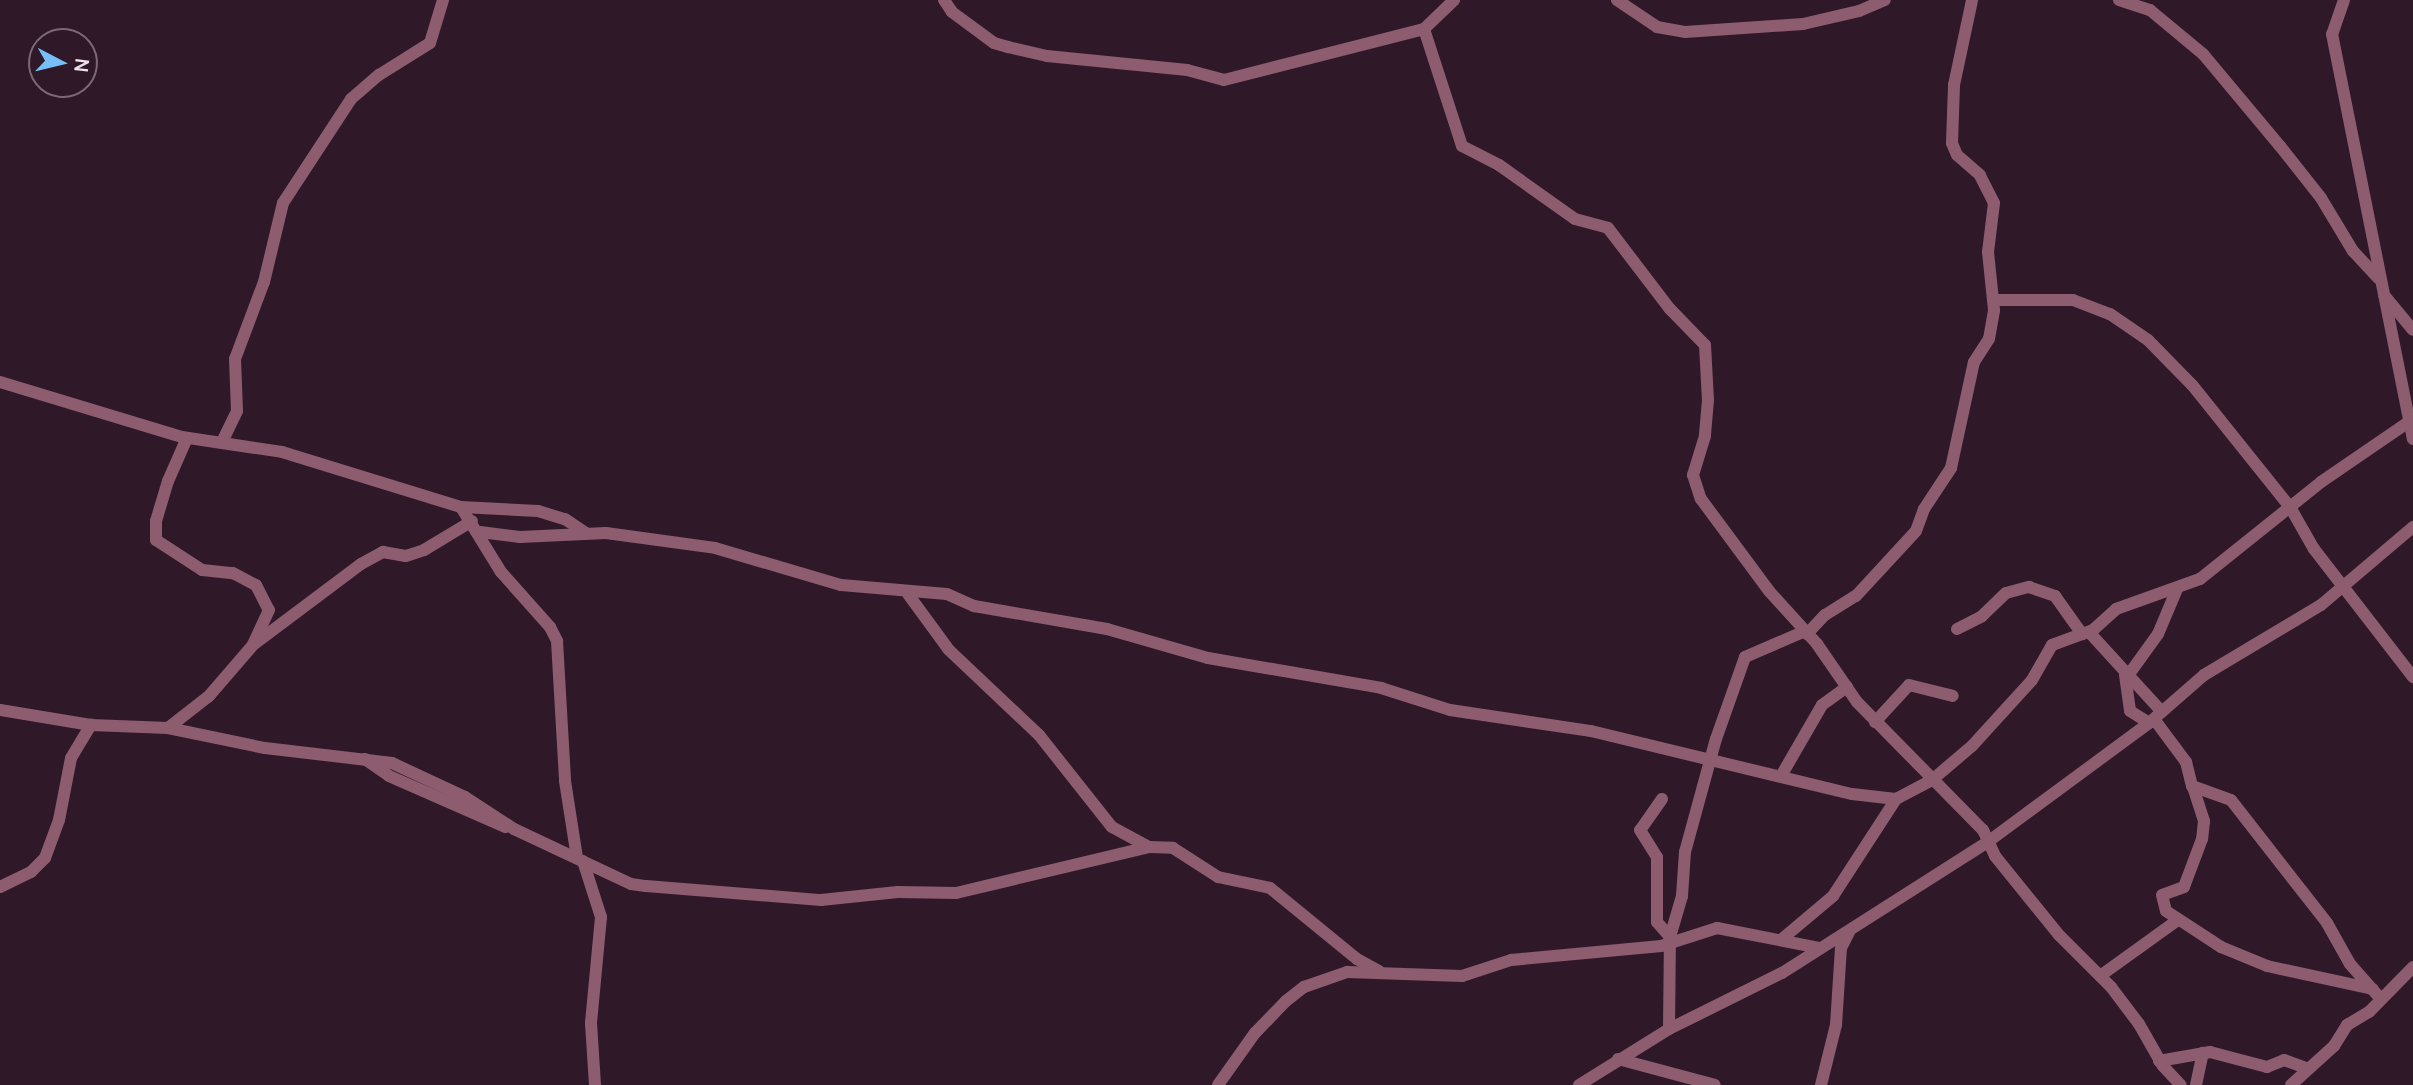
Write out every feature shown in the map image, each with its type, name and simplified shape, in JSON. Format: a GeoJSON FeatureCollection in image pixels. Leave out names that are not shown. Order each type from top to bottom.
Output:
{"type":"FeatureCollection","features":[{"type":"Feature","properties":{"kind":"street"},"geometry":{"type":"LineString","coordinates":[[222,442],[237,411],[235,359],[264,282],[282,203],[351,99],[379,75],[430,43],[443,0]]}},
{"type":"Feature","properties":{"kind":"street"},"geometry":{"type":"LineString","coordinates":[[944,0],[951,12],[994,43],[1047,56],[1187,70],[1224,80],[1424,29],[1454,0]]}},
{"type":"Feature","properties":{"kind":"street"},"geometry":{"type":"LineString","coordinates":[[1617,0],[1657,27],[1685,32],[1803,24],[1885,0]]}},
{"type":"Feature","properties":{"kind":"street"},"geometry":{"type":"LineString","coordinates":[[1669,1029],[1670,940],[1682,896],[1685,852],[1710,759],[1745,657],[1806,633],[1825,615],[1856,596],[1916,531],[1924,509],[1951,468],[1974,362],[1989,339],[1993,300],[1987,252],[1994,203],[1980,176],[1957,155],[1952,143],[1954,85],[1972,0]]}},
{"type":"Feature","properties":{"kind":"street"},"geometry":{"type":"LineString","coordinates":[[2119,0],[2150,10],[2203,54],[2321,198],[2353,251],[2378,278]]}},
{"type":"Feature","properties":{"kind":"street"},"geometry":{"type":"LineString","coordinates":[[2344,0],[2332,34],[2378,278],[2413,439]]}},
{"type":"Feature","properties":{"kind":"street"},"geometry":{"type":"LineString","coordinates":[[1424,29],[1462,146],[1499,164],[1575,219],[1608,228],[1670,309],[1705,345],[1709,400],[1705,436],[1695,463],[1695,488],[1875,722],[1978,824],[1995,856],[2059,934],[2100,976],[2139,1024],[2159,1061],[2181,1085]]}},
{"type":"Feature","properties":{"kind":"street"},"geometry":{"type":"LineString","coordinates":[[2383,293],[2413,330]]}},
{"type":"Feature","properties":{"kind":"street"},"geometry":{"type":"LineString","coordinates":[[1993,300],[2073,300],[2126,324],[2193,386],[2290,507],[2314,549],[2346,586],[2413,677]]}},
{"type":"Feature","properties":{"kind":"street"},"geometry":{"type":"LineString","coordinates":[[0,382],[187,438],[282,452],[461,507],[538,511],[565,519],[586,533]]}},
{"type":"Feature","properties":{"kind":"street"},"geometry":{"type":"LineString","coordinates":[[1782,939],[1833,896],[1896,799],[1932,780],[2003,714],[2032,680],[2052,645],[2086,633],[2116,609],[2200,579],[2290,507],[2411,421]]}},
{"type":"Feature","properties":{"kind":"street"},"geometry":{"type":"LineString","coordinates":[[187,438],[168,481],[156,521],[156,540],[202,570],[233,573],[256,584],[269,610],[253,645]]}},
{"type":"Feature","properties":{"kind":"street"},"geometry":{"type":"LineString","coordinates":[[461,507],[476,527],[501,572],[550,627],[556,641],[565,781],[580,860],[601,917],[591,1023],[595,1085]]}},
{"type":"Feature","properties":{"kind":"street"},"geometry":{"type":"LineString","coordinates":[[168,728],[209,696],[253,645],[374,555],[409,555],[476,527],[520,537],[586,533],[715,548],[814,578],[908,594],[947,594],[974,606],[1107,629],[1208,658],[1381,688],[1450,710],[1591,731],[1781,776],[1896,799]]}},
{"type":"Feature","properties":{"kind":"street"},"geometry":{"type":"LineString","coordinates":[[1579,1085],[1669,1029],[1760,986],[1989,841],[2155,718],[2204,675],[2297,621],[2346,586],[2413,527]]}},
{"type":"Feature","properties":{"kind":"street"},"geometry":{"type":"LineString","coordinates":[[1957,629],[1982,616],[2006,593],[2029,587],[2055,596],[2126,676],[2186,762],[2204,824],[2199,852],[2184,887],[2165,892],[2161,898],[2166,911],[2221,947],[2267,967],[2377,994]]}},
{"type":"Feature","properties":{"kind":"street"},"geometry":{"type":"LineString","coordinates":[[2155,718],[2130,711],[2126,676],[2158,634],[2177,589]]}},
{"type":"Feature","properties":{"kind":"street"},"geometry":{"type":"LineString","coordinates":[[908,594],[949,650],[1039,735],[1112,827],[1149,847]]}},
{"type":"Feature","properties":{"kind":"street"},"geometry":{"type":"LineString","coordinates":[[1875,722],[1909,685],[1953,696]]}},
{"type":"Feature","properties":{"kind":"street"},"geometry":{"type":"LineString","coordinates":[[1781,776],[1822,705],[1847,687]]}},
{"type":"Feature","properties":{"kind":"street"},"geometry":{"type":"LineString","coordinates":[[0,710],[91,725],[168,728],[265,747],[362,756],[401,766],[465,797],[514,829],[631,884],[821,900],[898,892],[964,892],[990,882],[1149,847],[1173,848],[1218,877],[1270,888],[1357,959],[1379,971]]}},
{"type":"Feature","properties":{"kind":"street"},"geometry":{"type":"LineString","coordinates":[[0,887],[31,872],[45,858],[59,820],[71,758],[91,725]]}},
{"type":"Feature","properties":{"kind":"street"},"geometry":{"type":"LineString","coordinates":[[2193,787],[2231,800],[2377,994]]}},
{"type":"Feature","properties":{"kind":"street"},"geometry":{"type":"LineString","coordinates":[[1662,799],[1640,830],[1657,857],[1657,922],[1670,940]]}},
{"type":"Feature","properties":{"kind":"street"},"geometry":{"type":"LineString","coordinates":[[2100,976],[2178,920]]}},
{"type":"Feature","properties":{"kind":"street"},"geometry":{"type":"LineString","coordinates":[[1218,1085],[1255,1033],[1304,988],[1347,972],[1379,971],[1462,976],[1511,960],[1670,940],[1717,928],[1820,948]]}},
{"type":"Feature","properties":{"kind":"street"},"geometry":{"type":"LineString","coordinates":[[1821,1085],[1836,1025],[1841,948],[1849,932]]}},
{"type":"Feature","properties":{"kind":"street"},"geometry":{"type":"LineString","coordinates":[[2291,1085],[2377,994],[2413,967]]}},
{"type":"Feature","properties":{"kind":"street"},"geometry":{"type":"LineString","coordinates":[[2159,1061],[2203,1053],[2267,1067],[2281,1060],[2306,1068]]}},
{"type":"Feature","properties":{"kind":"street"},"geometry":{"type":"LineString","coordinates":[[2196,1085],[2203,1053]]}},
{"type":"Feature","properties":{"kind":"street"},"geometry":{"type":"LineString","coordinates":[[1618,1059],[1715,1085]]}}]}
